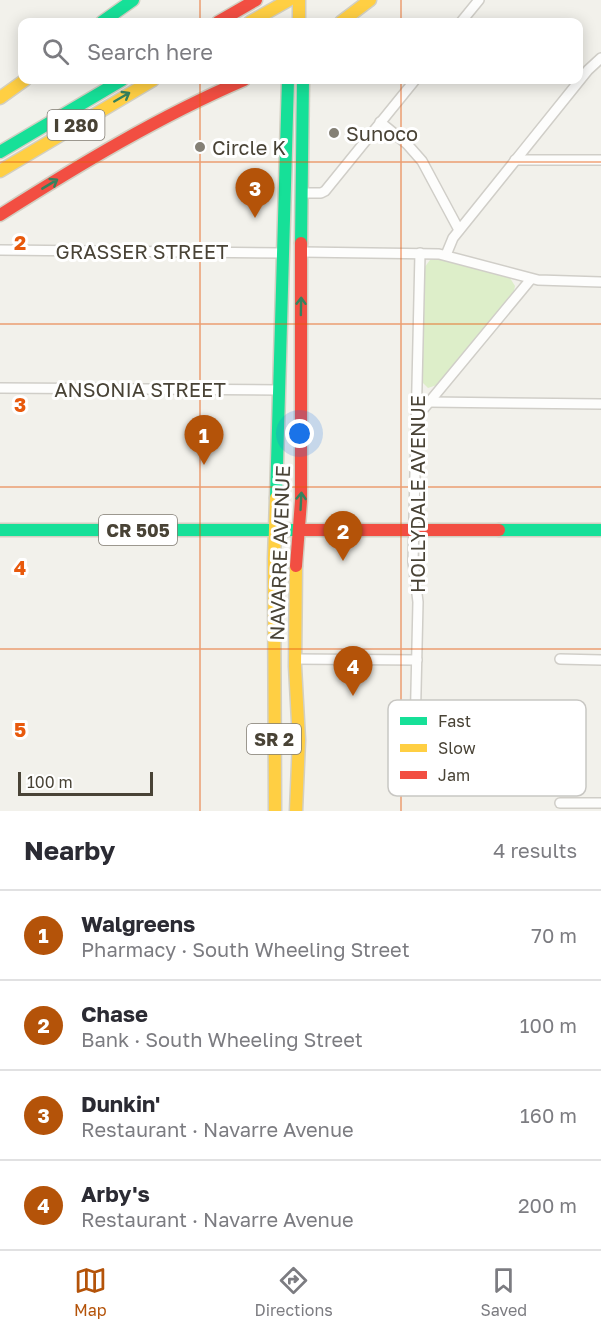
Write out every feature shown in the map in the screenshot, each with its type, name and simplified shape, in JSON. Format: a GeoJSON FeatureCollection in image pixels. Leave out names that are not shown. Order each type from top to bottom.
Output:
{"type":"FeatureCollection","features":[{"type":"Feature","properties":{"kind":"main road"},"geometry":{"type":"LineString","coordinates":[[108,18],[133,0]]}},
{"type":"Feature","properties":{"kind":"main road"},"geometry":{"type":"LineString","coordinates":[[225,18],[256,0]]}},
{"type":"Feature","properties":{"kind":"main road"},"geometry":{"type":"LineString","coordinates":[[346,18],[370,0]]}},
{"type":"Feature","properties":{"kind":"main road"},"geometry":{"type":"LineString","coordinates":[[259,18],[296,2],[298,18]]}},
{"type":"Feature","properties":{"kind":"main road"},"geometry":{"type":"LineString","coordinates":[[0,98],[19,84]]}},
{"type":"Feature","properties":{"kind":"main road","name":"I 280"},"geometry":{"type":"LineString","coordinates":[[0,152],[115,84]]}},
{"type":"Feature","properties":{"kind":"main road","name":"I 280"},"geometry":{"type":"LineString","coordinates":[[0,171],[146,84]]}},
{"type":"Feature","properties":{"kind":"main road"},"geometry":{"type":"LineString","coordinates":[[0,215],[166,115],[201,97],[234,84]]}},
{"type":"Feature","properties":{"kind":"main road","name":"NAVARRE AVENUE"},"geometry":{"type":"LineString","coordinates":[[275,811],[276,529],[288,84]]}},
{"type":"Feature","properties":{"kind":"main road","name":"NAVARRE AVENUE"},"geometry":{"type":"LineString","coordinates":[[296,811],[299,740],[296,659],[297,560],[302,468],[300,353],[303,84]]}},
{"type":"Feature","properties":{"kind":"main road"},"geometry":{"type":"LineString","coordinates":[[286,118],[293,118],[295,123],[294,185],[303,218]]}},
{"type":"Feature","properties":{"kind":"main road"},"geometry":{"type":"LineString","coordinates":[[284,192],[291,245],[294,249],[302,251]]}},
{"type":"Feature","properties":{"kind":"main road","name":"CR 505"},"geometry":{"type":"LineString","coordinates":[[0,530],[299,530]]}},
{"type":"Feature","properties":{"kind":"main road"},"geometry":{"type":"LineString","coordinates":[[299,530],[601,530]]}},
{"type":"Feature","properties":{"kind":"main road"},"geometry":{"type":"LineString","coordinates":[[274,666],[283,696],[284,792],[289,797],[297,797]]}},
{"type":"Feature","properties":{"kind":"street"},"geometry":{"type":"LineString","coordinates":[[464,18],[479,0]]}},
{"type":"Feature","properties":{"kind":"street"},"geometry":{"type":"LineString","coordinates":[[583,77],[601,58]]}},
{"type":"Feature","properties":{"kind":"street"},"geometry":{"type":"LineString","coordinates":[[302,193],[325,191],[412,84]]}},
{"type":"Feature","properties":{"kind":"street"},"geometry":{"type":"LineString","coordinates":[[446,255],[453,237],[577,84]]}},
{"type":"Feature","properties":{"kind":"street"},"geometry":{"type":"LineString","coordinates":[[380,122],[407,144],[422,161],[459,230]]}},
{"type":"Feature","properties":{"kind":"street"},"geometry":{"type":"LineString","coordinates":[[515,159],[601,160]]}},
{"type":"Feature","properties":{"kind":"street","name":"GRASSER STREET"},"geometry":{"type":"LineString","coordinates":[[0,250],[283,252]]}},
{"type":"Feature","properties":{"kind":"street"},"geometry":{"type":"LineString","coordinates":[[302,251],[446,255],[531,279],[601,282]]}},
{"type":"Feature","properties":{"kind":"street","name":"HOLLYDALE AVENUE"},"geometry":{"type":"LineString","coordinates":[[416,700],[418,602],[414,568],[414,530],[420,253]]}},
{"type":"Feature","properties":{"kind":"street"},"geometry":{"type":"LineString","coordinates":[[416,418],[531,279]]}},
{"type":"Feature","properties":{"kind":"street","name":"ANSONIA STREET"},"geometry":{"type":"LineString","coordinates":[[0,388],[280,390]]}},
{"type":"Feature","properties":{"kind":"street"},"geometry":{"type":"LineString","coordinates":[[429,402],[601,404]]}},
{"type":"Feature","properties":{"kind":"street"},"geometry":{"type":"LineString","coordinates":[[296,659],[417,660]]}},
{"type":"Feature","properties":{"kind":"street"},"geometry":{"type":"LineString","coordinates":[[560,659],[601,660]]}},
{"type":"Feature","properties":{"kind":"street"},"geometry":{"type":"LineString","coordinates":[[560,803],[601,803]]}},
{"type":"Feature","properties":{"kind":"green space"},"geometry":{"type":"Polygon","coordinates":[[[440,258],[510,278],[515,286],[514,291],[437,385],[428,388],[422,382],[424,268],[430,260],[440,258]]]}},
{"type":"Feature","properties":{"kind":"traffic: fast"},"geometry":{"type":"LineString","coordinates":[[108,18],[133,0]]}},
{"type":"Feature","properties":{"kind":"traffic: fast"},"geometry":{"type":"LineString","coordinates":[[0,152],[115,84]]}},
{"type":"Feature","properties":{"kind":"traffic: fast"},"geometry":{"type":"LineString","coordinates":[[276,498],[288,84]]}},
{"type":"Feature","properties":{"kind":"traffic: fast"},"geometry":{"type":"LineString","coordinates":[[301,243],[303,84]]}},
{"type":"Feature","properties":{"kind":"traffic: fast"},"geometry":{"type":"LineString","coordinates":[[0,530],[299,530]]}},
{"type":"Feature","properties":{"kind":"traffic: fast"},"geometry":{"type":"LineString","coordinates":[[499,530],[601,530]]}},
{"type":"Feature","properties":{"kind":"traffic: slow"},"geometry":{"type":"LineString","coordinates":[[257,18],[289,0]]}},
{"type":"Feature","properties":{"kind":"traffic: slow"},"geometry":{"type":"LineString","coordinates":[[299,0],[299,18]]}},
{"type":"Feature","properties":{"kind":"traffic: slow"},"geometry":{"type":"LineString","coordinates":[[346,18],[370,0]]}},
{"type":"Feature","properties":{"kind":"traffic: slow"},"geometry":{"type":"LineString","coordinates":[[0,98],[19,84]]}},
{"type":"Feature","properties":{"kind":"traffic: slow"},"geometry":{"type":"LineString","coordinates":[[0,171],[146,84]]}},
{"type":"Feature","properties":{"kind":"traffic: slow"},"geometry":{"type":"LineString","coordinates":[[275,811],[274,559],[276,498]]}},
{"type":"Feature","properties":{"kind":"traffic: slow"},"geometry":{"type":"LineString","coordinates":[[296,566],[295,666],[299,740],[296,811]]}},
{"type":"Feature","properties":{"kind":"traffic: jam"},"geometry":{"type":"LineString","coordinates":[[225,18],[256,0]]}},
{"type":"Feature","properties":{"kind":"traffic: jam"},"geometry":{"type":"LineString","coordinates":[[0,215],[119,143],[235,84]]}},
{"type":"Feature","properties":{"kind":"traffic: jam"},"geometry":{"type":"LineString","coordinates":[[296,566],[301,501],[301,243]]}},
{"type":"Feature","properties":{"kind":"traffic: jam"},"geometry":{"type":"LineString","coordinates":[[299,530],[499,530]]}},
{"type":"Feature","properties":{"kind":"place","name":"Sunoco"},"geometry":{"type":"Point","coordinates":[334,133]}},
{"type":"Feature","properties":{"kind":"place","name":"Circle K"},"geometry":{"type":"Point","coordinates":[200,147]}},
{"type":"Feature","properties":{"kind":"place","name":"Dunkin'"},"geometry":{"type":"Point","coordinates":[255,218]}},
{"type":"Feature","properties":{"kind":"place","name":"Walgreens"},"geometry":{"type":"Point","coordinates":[204,465]}},
{"type":"Feature","properties":{"kind":"place","name":"Chase"},"geometry":{"type":"Point","coordinates":[343,561]}},
{"type":"Feature","properties":{"kind":"place","name":"Arby's"},"geometry":{"type":"Point","coordinates":[353,696]}}]}
